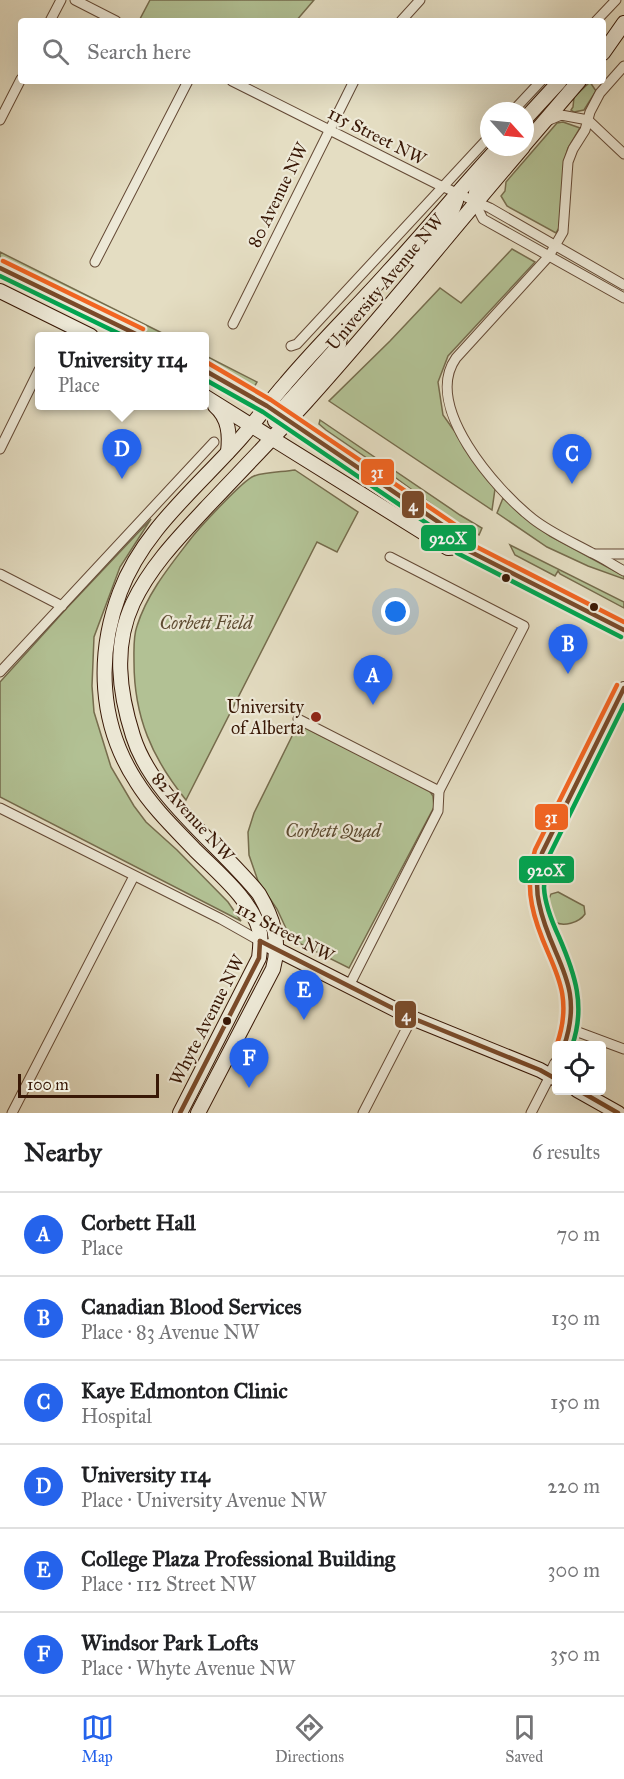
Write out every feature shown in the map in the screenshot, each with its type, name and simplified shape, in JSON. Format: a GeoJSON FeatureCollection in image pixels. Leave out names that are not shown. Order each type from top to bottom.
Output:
{"type":"FeatureCollection","features":[{"type":"Feature","properties":{"kind":"main road"},"geometry":{"type":"LineString","coordinates":[[606,33],[624,17]]}},
{"type":"Feature","properties":{"kind":"main road"},"geometry":{"type":"LineString","coordinates":[[606,49],[624,23]]}},
{"type":"Feature","properties":{"kind":"main road"},"geometry":{"type":"LineString","coordinates":[[534,110],[557,84]]}},
{"type":"Feature","properties":{"kind":"main road","name":"University Avenue NW"},"geometry":{"type":"LineString","coordinates":[[534,134],[576,84]]}},
{"type":"Feature","properties":{"kind":"main road","name":"University Avenue NW"},"geometry":{"type":"LineString","coordinates":[[272,438],[278,414],[336,349],[342,323],[491,156]]}},
{"type":"Feature","properties":{"kind":"main road"},"geometry":{"type":"LineString","coordinates":[[475,203],[474,195],[477,186],[502,156]]}},
{"type":"Feature","properties":{"kind":"main road","name":"University Avenue NW"},"geometry":{"type":"LineString","coordinates":[[278,414],[403,288],[515,156]]}},
{"type":"Feature","properties":{"kind":"main road"},"geometry":{"type":"LineString","coordinates":[[403,288],[410,268],[452,211],[456,193]]}},
{"type":"Feature","properties":{"kind":"main road"},"geometry":{"type":"LineString","coordinates":[[0,268],[132,332]]}},
{"type":"Feature","properties":{"kind":"main road"},"geometry":{"type":"LineString","coordinates":[[0,291],[82,332]]}},
{"type":"Feature","properties":{"kind":"main road"},"geometry":{"type":"LineString","coordinates":[[209,373],[278,414],[456,534],[461,547]]}},
{"type":"Feature","properties":{"kind":"main road"},"geometry":{"type":"LineString","coordinates":[[209,399],[448,548],[461,547],[624,630]]}},
{"type":"Feature","properties":{"kind":"main road"},"geometry":{"type":"LineString","coordinates":[[209,400],[219,409],[225,419],[229,435],[228,452]]}},
{"type":"Feature","properties":{"kind":"main road","name":"82 Avenue NW"},"geometry":{"type":"LineString","coordinates":[[260,941],[257,925],[237,892],[166,820],[134,779],[116,741],[105,690],[106,637],[120,590],[131,568],[155,532],[252,425],[278,414]]}},
{"type":"Feature","properties":{"kind":"main road","name":"82 Avenue NW"},"geometry":{"type":"LineString","coordinates":[[272,438],[178,538],[143,583],[126,622],[119,661],[125,706],[133,738],[140,754],[169,798],[259,894],[275,927],[276,950]]}},
{"type":"Feature","properties":{"kind":"main road","name":"112 Street NW"},"geometry":{"type":"LineString","coordinates":[[260,941],[412,1018],[552,1072]]}},
{"type":"Feature","properties":{"kind":"main road","name":"Whyte Avenue NW"},"geometry":{"type":"LineString","coordinates":[[180,1113],[259,958],[260,941]]}},
{"type":"Feature","properties":{"kind":"main road","name":"Whyte Avenue NW"},"geometry":{"type":"LineString","coordinates":[[198,1113],[273,969],[276,950]]}},
{"type":"Feature","properties":{"kind":"main road"},"geometry":{"type":"LineString","coordinates":[[586,1095],[618,1113]]}},
{"type":"Feature","properties":{"kind":"street"},"geometry":{"type":"LineString","coordinates":[[52,18],[61,0]]}},
{"type":"Feature","properties":{"kind":"street"},"geometry":{"type":"LineString","coordinates":[[75,0],[110,18]]}},
{"type":"Feature","properties":{"kind":"street"},"geometry":{"type":"LineString","coordinates":[[404,18],[420,0]]}},
{"type":"Feature","properties":{"kind":"street"},"geometry":{"type":"LineString","coordinates":[[599,18],[616,0]]}},
{"type":"Feature","properties":{"kind":"street"},"geometry":{"type":"LineString","coordinates":[[624,66],[600,93],[585,130],[568,162],[563,232],[549,256],[456,358],[447,376],[447,397],[451,410],[474,454],[511,500],[546,528],[624,571]]}},
{"type":"Feature","properties":{"kind":"street"},"geometry":{"type":"LineString","coordinates":[[0,120],[18,84]]}},
{"type":"Feature","properties":{"kind":"street"},"geometry":{"type":"LineString","coordinates":[[96,262],[186,84]]}},
{"type":"Feature","properties":{"kind":"street","name":"115 Street NW"},"geometry":{"type":"LineString","coordinates":[[238,84],[475,203],[490,208],[624,285]]}},
{"type":"Feature","properties":{"kind":"street","name":"80 Avenue NW"},"geometry":{"type":"LineString","coordinates":[[232,324],[352,84]]}},
{"type":"Feature","properties":{"kind":"street"},"geometry":{"type":"LineString","coordinates":[[521,102],[538,84]]}},
{"type":"Feature","properties":{"kind":"street"},"geometry":{"type":"LineString","coordinates":[[544,122],[561,115],[588,120],[624,154]]}},
{"type":"Feature","properties":{"kind":"street","name":"University Avenue NW"},"geometry":{"type":"LineString","coordinates":[[291,346],[297,344],[480,147]]}},
{"type":"Feature","properties":{"kind":"street","name":"115 Street NW"},"geometry":{"type":"LineString","coordinates":[[475,203],[483,219],[624,297]]}},
{"type":"Feature","properties":{"kind":"street"},"geometry":{"type":"LineString","coordinates":[[0,449],[35,378]]}},
{"type":"Feature","properties":{"kind":"street"},"geometry":{"type":"LineString","coordinates":[[0,672],[214,442]]}},
{"type":"Feature","properties":{"kind":"street"},"geometry":{"type":"LineString","coordinates":[[593,553],[624,554]]}},
{"type":"Feature","properties":{"kind":"street"},"geometry":{"type":"LineString","coordinates":[[349,986],[438,811],[440,791],[524,626],[390,557]]}},
{"type":"Feature","properties":{"kind":"street"},"geometry":{"type":"LineString","coordinates":[[0,574],[62,606]]}},
{"type":"Feature","properties":{"kind":"street"},"geometry":{"type":"LineString","coordinates":[[566,1041],[570,1029],[572,1000],[569,982],[540,913],[536,893],[537,866],[624,688]]}},
{"type":"Feature","properties":{"kind":"street"},"geometry":{"type":"LineString","coordinates":[[298,719],[440,791]]}},
{"type":"Feature","properties":{"kind":"street","name":"112 Street NW"},"geometry":{"type":"LineString","coordinates":[[1,810],[260,941]]}},
{"type":"Feature","properties":{"kind":"street"},"geometry":{"type":"LineString","coordinates":[[12,1113],[134,876]]}},
{"type":"Feature","properties":{"kind":"street"},"geometry":{"type":"LineString","coordinates":[[363,1113],[412,1018]]}},
{"type":"Feature","properties":{"kind":"street"},"geometry":{"type":"LineString","coordinates":[[570,1029],[624,1049]]}},
{"type":"Feature","properties":{"kind":"street"},"geometry":{"type":"LineString","coordinates":[[531,1113],[552,1076]]}},
{"type":"Feature","properties":{"kind":"green space"},"geometry":{"type":"Polygon","coordinates":[[[150,0],[314,0],[299,18],[141,18],[150,0]]]}},
{"type":"Feature","properties":{"kind":"green space"},"geometry":{"type":"Polygon","coordinates":[[[588,84],[591,84],[596,91],[584,110],[574,112],[571,110],[574,97],[588,84]]]}},
{"type":"Feature","properties":{"kind":"green space"},"geometry":{"type":"Polygon","coordinates":[[[563,122],[580,128],[568,148],[565,159],[559,228],[556,233],[507,206],[501,196],[505,191],[506,182],[528,156],[534,156],[534,150],[557,123],[563,122]]]}},
{"type":"Feature","properties":{"kind":"green space"},"geometry":{"type":"Polygon","coordinates":[[[512,249],[535,262],[448,356],[438,382],[443,415],[495,489],[492,510],[329,401],[440,288],[461,303],[512,249]]]}},
{"type":"Feature","properties":{"kind":"green space"},"geometry":{"type":"Polygon","coordinates":[[[0,252],[160,332],[145,332],[24,273],[0,257],[0,252]]]}},
{"type":"Feature","properties":{"kind":"green space"},"geometry":{"type":"Polygon","coordinates":[[[209,358],[257,382],[253,389],[209,365],[209,358]]]}},
{"type":"Feature","properties":{"kind":"green space"},"geometry":{"type":"Polygon","coordinates":[[[320,420],[482,528],[479,535],[449,517],[326,430],[319,424],[320,420]]]}},
{"type":"Feature","properties":{"kind":"green space","name":"Corbett Field"},"geometry":{"type":"Polygon","coordinates":[[[295,470],[358,512],[337,552],[317,542],[186,800],[155,752],[141,719],[135,682],[134,644],[137,626],[141,614],[166,571],[194,535],[231,495],[254,476],[295,470]]]}},
{"type":"Feature","properties":{"kind":"green space"},"geometry":{"type":"Polygon","coordinates":[[[503,498],[550,536],[624,576],[624,579],[588,566],[547,547],[497,513],[503,498]]]}},
{"type":"Feature","properties":{"kind":"green space"},"geometry":{"type":"Polygon","coordinates":[[[151,519],[120,567],[94,637],[92,686],[94,712],[111,767],[134,806],[146,822],[228,902],[241,921],[0,797],[0,682],[151,519]]]}},
{"type":"Feature","properties":{"kind":"green space"},"geometry":{"type":"Polygon","coordinates":[[[510,545],[624,602],[624,608],[558,571],[555,576],[515,555],[510,545]]]}},
{"type":"Feature","properties":{"kind":"green space","name":"Corbett Quad"},"geometry":{"type":"Polygon","coordinates":[[[298,724],[429,790],[433,796],[434,807],[349,968],[291,939],[277,909],[258,881],[249,855],[248,832],[254,813],[298,724]]]}},
{"type":"Feature","properties":{"kind":"green space"},"geometry":{"type":"Polygon","coordinates":[[[558,892],[584,906],[585,914],[575,922],[566,924],[555,922],[548,901],[551,894],[558,892]]]}},
{"type":"Feature","properties":{"kind":"transit line","name":"31"},"geometry":{"type":"LineString","coordinates":[[3,261],[143,329]]}},
{"type":"Feature","properties":{"kind":"transit line","name":"4"},"geometry":{"type":"LineString","coordinates":[[0,268],[132,332]]}},
{"type":"Feature","properties":{"kind":"transit line","name":"920X"},"geometry":{"type":"LineString","coordinates":[[0,276],[116,332]]}},
{"type":"Feature","properties":{"kind":"transit line","name":"31"},"geometry":{"type":"LineString","coordinates":[[209,364],[271,400],[460,528],[467,542],[624,622]]}},
{"type":"Feature","properties":{"kind":"transit line","name":"4"},"geometry":{"type":"LineString","coordinates":[[209,373],[267,406],[456,534],[461,547],[624,630]]}},
{"type":"Feature","properties":{"kind":"transit line","name":"920X"},"geometry":{"type":"LineString","coordinates":[[209,382],[263,412],[450,539],[457,553],[621,637]]}},
{"type":"Feature","properties":{"kind":"transit line","name":"31"},"geometry":{"type":"LineString","coordinates":[[558,1041],[562,1023],[561,987],[532,905],[530,884],[532,864],[535,850],[617,685]]}},
{"type":"Feature","properties":{"kind":"transit line","name":"4"},"geometry":{"type":"LineString","coordinates":[[565,1041],[570,1024],[569,987],[544,923],[538,897],[538,872],[542,853],[624,688]]}},
{"type":"Feature","properties":{"kind":"transit line","name":"920X"},"geometry":{"type":"LineString","coordinates":[[573,1041],[578,1017],[577,990],[570,964],[547,907],[545,876],[549,856],[624,705]]}},
{"type":"Feature","properties":{"kind":"transit line","name":"4"},"geometry":{"type":"LineString","coordinates":[[260,941],[412,1018],[552,1077]]}},
{"type":"Feature","properties":{"kind":"transit line","name":"4"},"geometry":{"type":"LineString","coordinates":[[180,1113],[259,958],[260,941]]}},
{"type":"Feature","properties":{"kind":"transit line","name":"4"},"geometry":{"type":"LineString","coordinates":[[587,1095],[618,1113]]}},
{"type":"Feature","properties":{"kind":"place","name":"University 114"},"geometry":{"type":"Point","coordinates":[122,479]}},
{"type":"Feature","properties":{"kind":"place","name":"Kaye Edmonton Clinic"},"geometry":{"type":"Point","coordinates":[572,484]}},
{"type":"Feature","properties":{"kind":"place","name":"Canadian Blood Services"},"geometry":{"type":"Point","coordinates":[568,674]}},
{"type":"Feature","properties":{"kind":"place","name":"Corbett Hall"},"geometry":{"type":"Point","coordinates":[373,705]}},
{"type":"Feature","properties":{"kind":"place","name":"University of Alberta"},"geometry":{"type":"Point","coordinates":[316,717]}},
{"type":"Feature","properties":{"kind":"place","name":"College Plaza Professional Building"},"geometry":{"type":"Point","coordinates":[304,1020]}},
{"type":"Feature","properties":{"kind":"place","name":"Windsor Park Lofts"},"geometry":{"type":"Point","coordinates":[249,1088]}}]}
